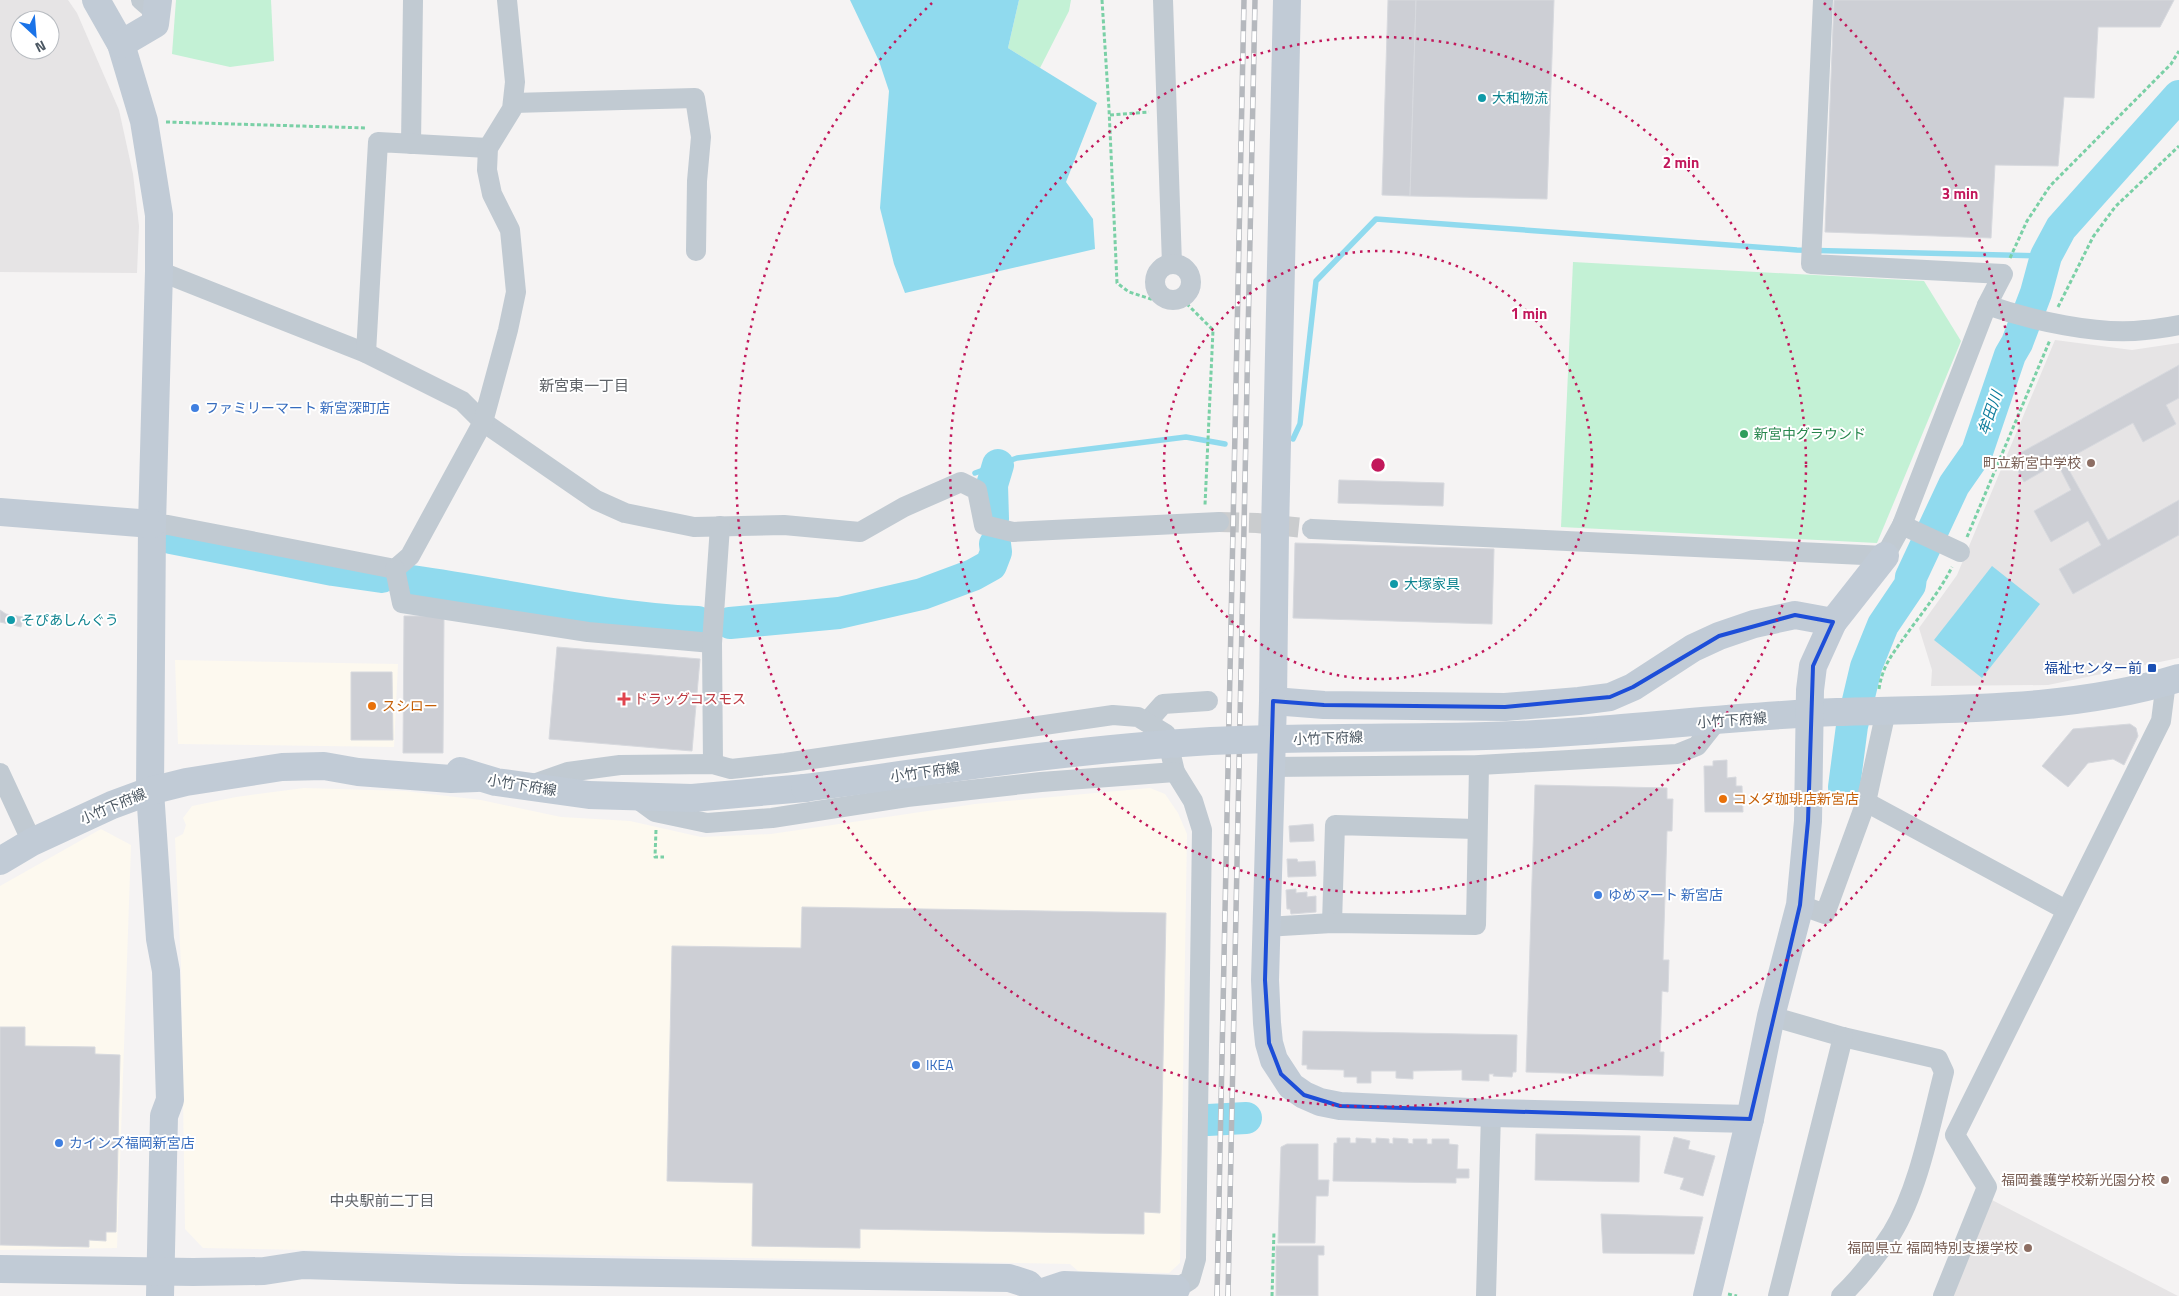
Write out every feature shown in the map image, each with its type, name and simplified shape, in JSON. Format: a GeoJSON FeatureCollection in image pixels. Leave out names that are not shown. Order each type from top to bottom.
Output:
{"type":"FeatureCollection","features":[{"type":"Feature","properties":{"kind":"street"},"geometry":{"type":"LineString","coordinates":[[96,0],[121,44],[144,121],[159,215],[152,524],[150,791],[160,939],[154,973],[158,1100],[164,1116],[161,1284]]}},
{"type":"Feature","properties":{"kind":"street"},"geometry":{"type":"LineString","coordinates":[[411,144],[413,0]]}},
{"type":"Feature","properties":{"kind":"street"},"geometry":{"type":"LineString","coordinates":[[395,569],[410,556],[482,422],[508,330],[516,292],[510,230],[492,194],[488,170],[488,148],[512,109],[513,103],[515,82],[506,0]]}},
{"type":"Feature","properties":{"kind":"street"},"geometry":{"type":"LineString","coordinates":[[1163,0],[1172,264]]}},
{"type":"Feature","properties":{"kind":"street"},"geometry":{"type":"LineString","coordinates":[[1287,0],[1275,512],[1273,701],[1265,980],[1268,1043],[1281,1074],[1291,1086],[1304,1095],[1320,1102],[1340,1106],[1491,1113],[1750,1118]]}},
{"type":"Feature","properties":{"kind":"street"},"geometry":{"type":"LineString","coordinates":[[1707,1296],[1750,1118],[1771,1016],[1800,905],[1808,821],[1822,713],[1813,666],[1833,622],[1885,556],[1902,525],[1993,307],[2003,274],[1811,264],[1823,0]]}},
{"type":"Feature","properties":{"kind":"street"},"geometry":{"type":"LineString","coordinates":[[121,44],[156,24],[152,4]]}},
{"type":"Feature","properties":{"kind":"street"},"geometry":{"type":"LineString","coordinates":[[513,103],[695,98],[701,137],[696,182],[696,251]]}},
{"type":"Feature","properties":{"kind":"street"},"geometry":{"type":"LineString","coordinates":[[366,354],[378,142],[488,148]]}},
{"type":"Feature","properties":{"kind":"street"},"geometry":{"type":"LineString","coordinates":[[1172,264],[1184,267],[1192,277],[1190,290],[1182,299],[1176,301],[1164,298],[1156,290],[1155,278],[1158,272],[1166,265],[1172,264]]}},
{"type":"Feature","properties":{"kind":"street"},"geometry":{"type":"LineString","coordinates":[[159,271],[366,354],[462,401],[482,422],[596,500],[625,513],[685,525],[784,525],[860,532],[904,507],[961,482],[977,490],[984,524],[1014,532],[1212,523]]}},
{"type":"Feature","properties":{"kind":"street"},"geometry":{"type":"LineString","coordinates":[[1993,307],[2048,321],[2098,330],[2144,331],[2179,325]]}},
{"type":"Feature","properties":{"kind":"street"},"geometry":{"type":"LineString","coordinates":[[0,512],[168,525],[395,569]]}},
{"type":"Feature","properties":{"kind":"street"},"geometry":{"type":"LineString","coordinates":[[1902,525],[1960,552]]}},
{"type":"Feature","properties":{"kind":"street"},"geometry":{"type":"LineString","coordinates":[[713,764],[712,643],[720,526]]}},
{"type":"Feature","properties":{"kind":"street"},"geometry":{"type":"LineString","coordinates":[[1312,529],[1885,556]]}},
{"type":"Feature","properties":{"kind":"street"},"geometry":{"type":"LineString","coordinates":[[395,569],[402,603],[588,632],[712,643]]}},
{"type":"Feature","properties":{"kind":"street"},"geometry":{"type":"LineString","coordinates":[[1273,701],[1324,705],[1496,707],[1610,697],[1633,688],[1693,648],[1718,636],[1754,624],[1796,615],[1833,622]]}},
{"type":"Feature","properties":{"kind":"street"},"geometry":{"type":"LineString","coordinates":[[1943,1296],[1987,1187],[1955,1136],[2161,721],[2173,680]]}},
{"type":"Feature","properties":{"kind":"street","name":"小竹下府線"},"geometry":{"type":"LineString","coordinates":[[0,861],[32,842],[112,805],[150,791],[186,782],[282,767],[324,766],[358,772],[451,779],[477,778],[525,787],[589,795],[692,798],[805,788],[1072,753],[1212,741],[1347,737],[1520,736],[1822,713],[2058,703],[2111,695],[2173,680]]}},
{"type":"Feature","properties":{"kind":"street"},"geometry":{"type":"LineString","coordinates":[[1147,722],[1163,704],[1208,701]]}},
{"type":"Feature","properties":{"kind":"street"},"geometry":{"type":"LineString","coordinates":[[1800,905],[1825,914],[1866,802],[1880,711]]}},
{"type":"Feature","properties":{"kind":"street"},"geometry":{"type":"LineString","coordinates":[[0,1269],[161,1284],[303,1265],[460,1270],[1009,1278],[1028,1284],[1033,1295],[1064,1285],[1176,1289],[1190,1280],[1196,1259],[1202,830],[1193,801],[1175,772],[1166,734],[1138,717],[1113,716],[731,769],[713,764],[620,765],[568,772],[525,787]]}},
{"type":"Feature","properties":{"kind":"street"},"geometry":{"type":"LineString","coordinates":[[1270,767],[1479,765],[1677,754],[1697,746],[1716,722]]}},
{"type":"Feature","properties":{"kind":"street"},"geometry":{"type":"LineString","coordinates":[[1267,927],[1332,923],[1476,925],[1476,829],[1479,765]]}},
{"type":"Feature","properties":{"kind":"street"},"geometry":{"type":"LineString","coordinates":[[633,796],[655,812],[707,823],[772,818],[907,797],[1041,782],[1175,772]]}},
{"type":"Feature","properties":{"kind":"street"},"geometry":{"type":"LineString","coordinates":[[0,773],[32,842]]}},
{"type":"Feature","properties":{"kind":"street"},"geometry":{"type":"LineString","coordinates":[[1866,802],[2066,910]]}},
{"type":"Feature","properties":{"kind":"street"},"geometry":{"type":"LineString","coordinates":[[1332,923],[1335,824],[1476,829]]}},
{"type":"Feature","properties":{"kind":"street"},"geometry":{"type":"LineString","coordinates":[[1771,1016],[1843,1037],[1938,1059],[1944,1072],[1912,1187],[1892,1232],[1859,1279],[1841,1296]]}},
{"type":"Feature","properties":{"kind":"street"},"geometry":{"type":"LineString","coordinates":[[1778,1296],[1843,1037]]}},
{"type":"Feature","properties":{"kind":"street"},"geometry":{"type":"LineString","coordinates":[[1486,1296],[1491,1113]]}},
{"type":"Feature","properties":{"kind":"path"},"geometry":{"type":"LineString","coordinates":[[1102,0],[1110,115],[1117,283],[1129,292],[1151,299],[1156,290]]}},
{"type":"Feature","properties":{"kind":"path"},"geometry":{"type":"LineString","coordinates":[[2003,274],[2026,221],[2050,186],[2171,64],[2179,51]]}},
{"type":"Feature","properties":{"kind":"path"},"geometry":{"type":"LineString","coordinates":[[1110,115],[1167,111]]}},
{"type":"Feature","properties":{"kind":"path"},"geometry":{"type":"LineString","coordinates":[[144,121],[379,129],[378,142]]}},
{"type":"Feature","properties":{"kind":"path"},"geometry":{"type":"LineString","coordinates":[[1880,711],[1882,673],[1894,650],[1941,588],[1960,552],[2049,344],[2048,321],[2058,306],[2093,238],[2115,207],[2179,146]]}},
{"type":"Feature","properties":{"kind":"path"},"geometry":{"type":"LineString","coordinates":[[1182,299],[1213,330],[1212,523]]}},
{"type":"Feature","properties":{"kind":"path"},"geometry":{"type":"LineString","coordinates":[[656,824],[655,857],[664,857]]}},
{"type":"Feature","properties":{"kind":"path"},"geometry":{"type":"LineString","coordinates":[[1272,1296],[1274,1232]]}},
{"type":"Feature","properties":{"kind":"highlighted area"},"geometry":{"type":"Polygon","coordinates":[[[1795,615],[1833,622],[1813,666],[1808,821],[1800,905],[1750,1119],[1340,1106],[1304,1095],[1281,1074],[1269,1043],[1265,980],[1273,701],[1324,705],[1505,707],[1610,697],[1633,687],[1719,636],[1795,615]]]}},
{"type":"Feature","properties":{"kind":"shaded area"},"geometry":{"type":"Polygon","coordinates":[[[0,0],[68,0],[77,13],[119,110],[133,174],[139,226],[137,273],[0,272],[0,0]]]}},
{"type":"Feature","properties":{"kind":"shaded area","name":"町立新宮中学校"},"geometry":{"type":"Polygon","coordinates":[[[2055,340],[2132,350],[2179,343],[2179,658],[2048,685],[1931,686],[1932,670],[1919,628],[1957,575],[2055,340]]]}},
{"type":"Feature","properties":{"kind":"shaded area"},"geometry":{"type":"Polygon","coordinates":[[[175,660],[398,664],[394,747],[178,744],[175,660]]]}},
{"type":"Feature","properties":{"kind":"shaded area","name":"IKEA"},"geometry":{"type":"Polygon","coordinates":[[[304,788],[405,791],[481,800],[561,817],[630,821],[701,837],[771,834],[975,804],[1150,788],[1165,794],[1178,813],[1187,834],[1180,1263],[1169,1273],[1078,1271],[1070,1264],[203,1248],[185,1229],[181,966],[175,838],[183,834],[186,825],[183,818],[192,806],[236,797],[304,788]]]}},
{"type":"Feature","properties":{"kind":"shaded area"},"geometry":{"type":"Polygon","coordinates":[[[101,829],[131,845],[117,1248],[0,1250],[0,886],[101,829]]]}},
{"type":"Feature","properties":{"kind":"shaded area","name":"福岡県立 福岡特別支援学校"},"geometry":{"type":"Polygon","coordinates":[[[1992,1200],[2178,1296],[1952,1296],[1992,1200]]]}},
{"type":"Feature","properties":{"kind":"green space"},"geometry":{"type":"Polygon","coordinates":[[[176,0],[271,0],[274,61],[230,67],[172,54],[176,0]]]}},
{"type":"Feature","properties":{"kind":"green space"},"geometry":{"type":"Polygon","coordinates":[[[1019,0],[1071,0],[1069,11],[1040,68],[1008,48],[1019,0]]]}},
{"type":"Feature","properties":{"kind":"green space","name":"新宮中グラウンド"},"geometry":{"type":"Polygon","coordinates":[[[1573,262],[1924,281],[1961,341],[1877,543],[1561,527],[1573,262]]]}},
{"type":"Feature","properties":{"kind":"water"},"geometry":{"type":"Polygon","coordinates":[[[850,0],[1019,0],[1008,48],[1097,103],[1066,182],[1093,219],[1095,249],[905,293],[894,264],[880,208],[889,91],[879,61],[850,0]]]}},
{"type":"Feature","properties":{"kind":"water"},"geometry":{"type":"Polygon","coordinates":[[[1992,566],[2040,604],[1982,678],[1934,640],[1992,566]]]}},
{"type":"Feature","properties":{"kind":"building"},"geometry":{"type":"Polygon","coordinates":[[[1388,0],[1416,0],[1410,196],[1382,195],[1388,0]]]}},
{"type":"Feature","properties":{"kind":"building","name":"大和物流"},"geometry":{"type":"Polygon","coordinates":[[[1416,0],[1554,0],[1547,199],[1410,196],[1416,0]]]}},
{"type":"Feature","properties":{"kind":"building"},"geometry":{"type":"Polygon","coordinates":[[[1834,0],[2174,0],[2160,27],[2098,27],[2094,98],[2064,97],[2058,166],[1995,165],[1991,238],[1825,232],[1834,0]]]}},
{"type":"Feature","properties":{"kind":"building"},"geometry":{"type":"Polygon","coordinates":[[[2179,365],[2179,398],[2166,405],[2176,424],[2143,442],[2133,423],[2064,461],[2108,540],[2179,500],[2179,535],[2073,594],[2059,569],[2101,545],[2088,521],[2051,542],[2034,511],[2071,490],[2057,463],[2024,482],[2011,458],[2179,365]]]}},
{"type":"Feature","properties":{"kind":"building"},"geometry":{"type":"Polygon","coordinates":[[[1339,480],[1444,483],[1443,506],[1338,503],[1339,480]]]}},
{"type":"Feature","properties":{"kind":"building","name":"大塚家具"},"geometry":{"type":"Polygon","coordinates":[[[1295,543],[1494,549],[1492,624],[1293,618],[1295,543]]]}},
{"type":"Feature","properties":{"kind":"building","name":"そぴあしんぐう"},"geometry":{"type":"Polygon","coordinates":[[[0,610],[6,614],[23,617],[21,627],[0,622],[0,610]]]}},
{"type":"Feature","properties":{"kind":"building"},"geometry":{"type":"Polygon","coordinates":[[[404,616],[444,616],[443,753],[403,753],[404,616]]]}},
{"type":"Feature","properties":{"kind":"building","name":"ドラッグコスモス"},"geometry":{"type":"Polygon","coordinates":[[[557,647],[700,659],[692,751],[549,739],[557,647]]]}},
{"type":"Feature","properties":{"kind":"building","name":"スシロー"},"geometry":{"type":"Polygon","coordinates":[[[351,672],[392,672],[393,740],[351,740],[351,672]]]}},
{"type":"Feature","properties":{"kind":"building"},"geometry":{"type":"Polygon","coordinates":[[[2130,724],[2136,728],[2138,736],[2124,765],[2113,759],[2088,763],[2068,787],[2042,766],[2073,729],[2130,724]]]}},
{"type":"Feature","properties":{"kind":"building","name":"コメダ珈琲店新宮店"},"geometry":{"type":"Polygon","coordinates":[[[1727,760],[1727,778],[1736,777],[1736,786],[1742,786],[1743,812],[1705,812],[1704,766],[1713,766],[1713,761],[1727,760]]]}},
{"type":"Feature","properties":{"kind":"building","name":"ゆめマート 新宮店"},"geometry":{"type":"Polygon","coordinates":[[[1535,785],[1667,788],[1667,799],[1673,799],[1672,831],[1667,831],[1663,960],[1669,960],[1668,992],[1662,991],[1660,1052],[1664,1052],[1663,1076],[1526,1072],[1535,785]]]}},
{"type":"Feature","properties":{"kind":"building"},"geometry":{"type":"Polygon","coordinates":[[[1313,824],[1314,841],[1290,842],[1289,826],[1313,824]]]}},
{"type":"Feature","properties":{"kind":"building"},"geometry":{"type":"Polygon","coordinates":[[[1287,859],[1297,859],[1298,862],[1315,861],[1316,876],[1288,877],[1287,859]]]}},
{"type":"Feature","properties":{"kind":"building"},"geometry":{"type":"Polygon","coordinates":[[[1296,889],[1296,893],[1307,892],[1307,897],[1316,896],[1316,912],[1291,914],[1290,909],[1287,909],[1286,890],[1296,889]]]}},
{"type":"Feature","properties":{"kind":"building","name":"IKEA"},"geometry":{"type":"Polygon","coordinates":[[[802,907],[1166,913],[1160,1213],[1144,1212],[1144,1234],[860,1229],[860,1248],[752,1246],[753,1183],[667,1181],[672,946],[801,948],[802,907]]]}},
{"type":"Feature","properties":{"kind":"building","name":"カインズ福岡新宮店"},"geometry":{"type":"Polygon","coordinates":[[[0,1027],[25,1027],[25,1046],[95,1047],[95,1054],[120,1055],[116,1232],[106,1232],[106,1241],[89,1240],[89,1247],[0,1245],[0,1027]]]}},
{"type":"Feature","properties":{"kind":"building"},"geometry":{"type":"Polygon","coordinates":[[[1303,1031],[1517,1035],[1516,1072],[1513,1072],[1512,1077],[1489,1074],[1489,1081],[1462,1080],[1462,1070],[1413,1071],[1413,1079],[1396,1078],[1396,1071],[1371,1071],[1371,1083],[1357,1083],[1357,1077],[1344,1077],[1344,1070],[1307,1069],[1307,1065],[1302,1065],[1303,1031]]]}},
{"type":"Feature","properties":{"kind":"building"},"geometry":{"type":"Polygon","coordinates":[[[1536,1134],[1640,1136],[1639,1182],[1535,1180],[1536,1134]]]}},
{"type":"Feature","properties":{"kind":"building"},"geometry":{"type":"Polygon","coordinates":[[[1674,1137],[1690,1141],[1688,1149],[1715,1156],[1703,1196],[1680,1189],[1684,1178],[1664,1173],[1674,1137]]]}},
{"type":"Feature","properties":{"kind":"building"},"geometry":{"type":"Polygon","coordinates":[[[1337,1138],[1350,1138],[1350,1143],[1356,1143],[1356,1138],[1371,1139],[1371,1143],[1376,1143],[1376,1138],[1389,1139],[1389,1143],[1393,1144],[1393,1138],[1408,1139],[1408,1143],[1413,1144],[1413,1139],[1427,1139],[1427,1144],[1432,1144],[1432,1139],[1449,1139],[1449,1144],[1458,1145],[1457,1169],[1469,1169],[1469,1178],[1456,1178],[1456,1183],[1333,1181],[1334,1143],[1337,1143],[1337,1138]]]}},
{"type":"Feature","properties":{"kind":"building"},"geometry":{"type":"Polygon","coordinates":[[[1287,1144],[1318,1144],[1318,1180],[1329,1180],[1328,1196],[1316,1196],[1315,1243],[1278,1243],[1281,1147],[1287,1144]]]}},
{"type":"Feature","properties":{"kind":"building"},"geometry":{"type":"Polygon","coordinates":[[[1601,1214],[1703,1217],[1694,1254],[1603,1253],[1601,1214]]]}},
{"type":"Feature","properties":{"kind":"building"},"geometry":{"type":"Polygon","coordinates":[[[1276,1246],[1324,1246],[1324,1255],[1318,1255],[1318,1296],[1276,1296],[1276,1246]]]}},
{"type":"Feature","properties":{"kind":"waterway","name":"牟田川"},"geometry":{"type":"LineString","coordinates":[[1844,787],[1852,726],[1866,667],[1883,625],[1910,585],[1911,577],[1954,485],[1977,452],[2010,355],[2017,343],[2036,293],[2046,256],[2061,228],[2179,96]]}},
{"type":"Feature","properties":{"kind":"waterway"},"geometry":{"type":"LineString","coordinates":[[1293,439],[1300,424],[1316,281],[1376,219],[1797,250],[2046,256]]}},
{"type":"Feature","properties":{"kind":"waterway"},"geometry":{"type":"LineString","coordinates":[[975,473],[1017,458],[1186,437],[1225,444]]}},
{"type":"Feature","properties":{"kind":"waterway"},"geometry":{"type":"LineString","coordinates":[[993,519],[992,485],[998,465]]}},
{"type":"Feature","properties":{"kind":"waterway"},"geometry":{"type":"LineString","coordinates":[[171,538],[333,570],[382,577]]}},
{"type":"Feature","properties":{"kind":"waterway"},"geometry":{"type":"LineString","coordinates":[[730,623],[839,613],[922,594],[973,575],[991,565],[996,552],[995,544]]}},
{"type":"Feature","properties":{"kind":"waterway"},"geometry":{"type":"LineString","coordinates":[[412,581],[590,611],[662,620],[698,622]]}},
{"type":"Feature","properties":{"kind":"waterway","name":"牟田川"},"geometry":{"type":"LineString","coordinates":[[1208,1120],[1246,1118]]}},
{"type":"Feature","properties":{"kind":"tunnel"},"geometry":{"type":"LineString","coordinates":[[1219,522],[1257,523],[1312,529]]}},
{"type":"Feature","properties":{"kind":"railway"},"geometry":{"type":"LineString","coordinates":[[1217,1296],[1244,0]]}},
{"type":"Feature","properties":{"kind":"railway"},"geometry":{"type":"LineString","coordinates":[[1228,1296],[1255,0]]}},
{"type":"Feature","properties":{"kind":"place","name":"大和物流"},"geometry":{"type":"Point","coordinates":[1482,98]}},
{"type":"Feature","properties":{"kind":"place","name":"ファミリーマート 新宮深町店"},"geometry":{"type":"Point","coordinates":[195,408]}},
{"type":"Feature","properties":{"kind":"place","name":"新宮中グラウンド"},"geometry":{"type":"Point","coordinates":[1744,434]}},
{"type":"Feature","properties":{"kind":"place","name":"町立新宮中学校"},"geometry":{"type":"Point","coordinates":[2091,463]}},
{"type":"Feature","properties":{"kind":"place","name":"大塚家具"},"geometry":{"type":"Point","coordinates":[1394,584]}},
{"type":"Feature","properties":{"kind":"place","name":"そぴあしんぐう"},"geometry":{"type":"Point","coordinates":[11,620]}},
{"type":"Feature","properties":{"kind":"place","name":"福祉センター前"},"geometry":{"type":"Point","coordinates":[2152,668]}},
{"type":"Feature","properties":{"kind":"place","name":"ドラッグコスモス"},"geometry":{"type":"Point","coordinates":[624,699]}},
{"type":"Feature","properties":{"kind":"place","name":"スシロー"},"geometry":{"type":"Point","coordinates":[372,706]}},
{"type":"Feature","properties":{"kind":"place","name":"コメダ珈琲店新宮店"},"geometry":{"type":"Point","coordinates":[1723,799]}},
{"type":"Feature","properties":{"kind":"place","name":"ゆめマート 新宮店"},"geometry":{"type":"Point","coordinates":[1598,895]}},
{"type":"Feature","properties":{"kind":"place","name":"IKEA"},"geometry":{"type":"Point","coordinates":[916,1065]}},
{"type":"Feature","properties":{"kind":"place","name":"カインズ福岡新宮店"},"geometry":{"type":"Point","coordinates":[59,1143]}},
{"type":"Feature","properties":{"kind":"place","name":"福岡養護学校新光園分校"},"geometry":{"type":"Point","coordinates":[2165,1180]}},
{"type":"Feature","properties":{"kind":"place","name":"福岡県立 福岡特別支援学校"},"geometry":{"type":"Point","coordinates":[2028,1248]}},
{"type":"Feature","properties":{"kind":"district","name":"新宮東一丁目"},"geometry":{"type":"Point","coordinates":[584,386]}},
{"type":"Feature","properties":{"kind":"district","name":"中央駅前二丁目"},"geometry":{"type":"Point","coordinates":[382,1201]}}]}
